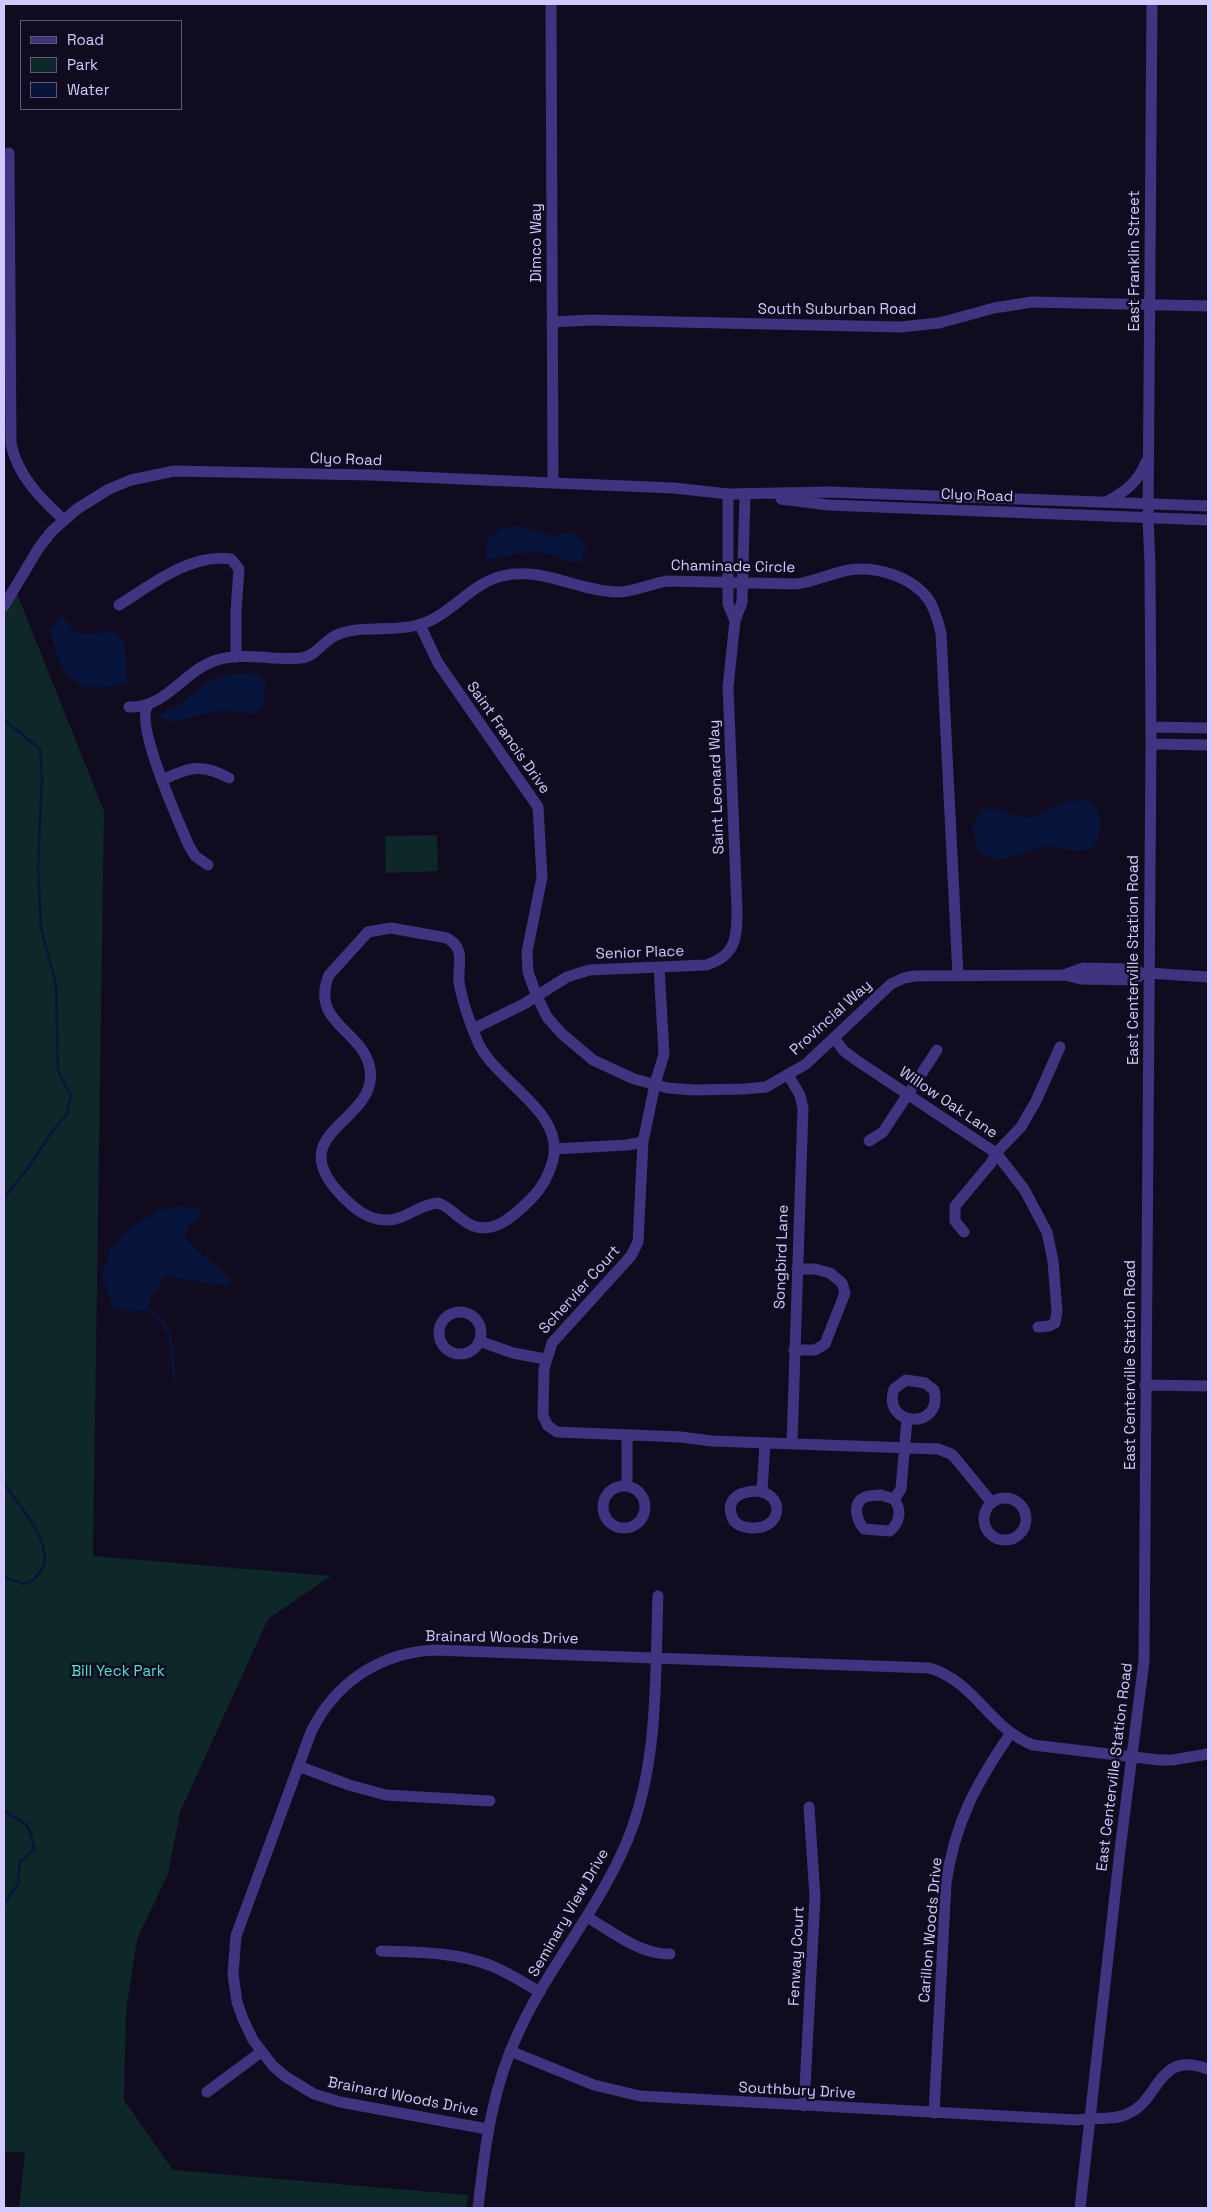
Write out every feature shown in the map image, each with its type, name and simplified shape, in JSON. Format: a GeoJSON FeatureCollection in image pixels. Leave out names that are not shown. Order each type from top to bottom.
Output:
{"type":"FeatureCollection","features":[{"type":"Feature","properties":{"kind":"street","name":"Dimco Way"},"geometry":{"type":"LineString","coordinates":[[552,4],[553,483]]}},
{"type":"Feature","properties":{"kind":"street","name":"East Franklin Street"},"geometry":{"type":"LineString","coordinates":[[1148,518],[1152,4]]}},
{"type":"Feature","properties":{"kind":"street"},"geometry":{"type":"LineString","coordinates":[[9,153],[7,290],[10,433],[14,457],[29,485],[64,520]]}},
{"type":"Feature","properties":{"kind":"street","name":"South Suburban Road"},"geometry":{"type":"LineString","coordinates":[[552,322],[590,320],[900,327],[939,323],[994,308],[1032,302],[1208,306]]}},
{"type":"Feature","properties":{"kind":"street"},"geometry":{"type":"LineString","coordinates":[[1106,502],[1134,484],[1142,473],[1148,458]]}},
{"type":"Feature","properties":{"kind":"street","name":"Clyo Road"},"geometry":{"type":"LineString","coordinates":[[4,606],[38,549],[64,520],[109,489],[136,479],[174,471],[370,475],[674,488],[728,494],[829,492],[1208,506]]}},
{"type":"Feature","properties":{"kind":"street","name":"Saint Leonard Way"},"geometry":{"type":"LineString","coordinates":[[728,494],[728,604],[735,621]]}},
{"type":"Feature","properties":{"kind":"street","name":"Clyo Road"},"geometry":{"type":"LineString","coordinates":[[744,494],[828,505],[1208,520]]}},
{"type":"Feature","properties":{"kind":"street","name":"Saint Leonard Way"},"geometry":{"type":"LineString","coordinates":[[729,951],[734,943],[736,930],[728,687],[735,621],[742,602],[744,494]]}},
{"type":"Feature","properties":{"kind":"street","name":"East Centerville Station Road"},"geometry":{"type":"LineString","coordinates":[[1080,2208],[1144,1651],[1146,1385],[1144,974],[1151,744],[1148,518]]}},
{"type":"Feature","properties":{"kind":"street"},"geometry":{"type":"LineString","coordinates":[[119,605],[184,567],[213,559],[231,559],[239,569],[236,611],[236,656]]}},
{"type":"Feature","properties":{"kind":"street","name":"Chaminade Circle"},"geometry":{"type":"LineString","coordinates":[[129,707],[148,705],[173,690],[208,663],[236,656],[301,658],[314,653],[336,635],[345,632],[396,629],[420,625],[444,613],[469,592],[501,576],[520,573],[538,574],[601,590],[617,592],[630,591],[654,582],[742,581],[807,583],[846,571],[862,569],[881,571],[901,578],[916,587],[928,599],[937,616],[942,645],[958,976]]}},
{"type":"Feature","properties":{"kind":"street","name":"Saint Francis Drive"},"geometry":{"type":"LineString","coordinates":[[420,625],[438,664],[538,807],[542,877],[527,952],[528,972],[536,994]]}},
{"type":"Feature","properties":{"kind":"street"},"geometry":{"type":"LineString","coordinates":[[148,705],[144,715],[150,743],[162,780],[189,846],[196,856],[208,865]]}},
{"type":"Feature","properties":{"kind":"street"},"geometry":{"type":"LineString","coordinates":[[1151,728],[1208,728]]}},
{"type":"Feature","properties":{"kind":"street"},"geometry":{"type":"LineString","coordinates":[[1151,744],[1208,745]]}},
{"type":"Feature","properties":{"kind":"street"},"geometry":{"type":"LineString","coordinates":[[162,780],[197,767],[215,770],[229,778]]}},
{"type":"Feature","properties":{"kind":"street"},"geometry":{"type":"LineString","coordinates":[[399,929],[447,938],[454,942],[459,952],[459,982],[473,1029],[483,1051],[545,1119],[550,1130],[554,1149],[546,1180],[532,1198],[503,1223],[488,1228],[471,1225],[444,1205],[438,1203],[400,1218],[382,1220],[371,1218],[354,1208],[329,1182],[322,1166],[322,1152],[325,1141],[331,1132],[363,1100],[370,1084],[371,1074],[363,1051],[330,1015],[324,993],[329,975],[368,932],[399,929]]}},
{"type":"Feature","properties":{"kind":"street","name":"Senior Place"},"geometry":{"type":"LineString","coordinates":[[473,1029],[524,1004],[536,994],[567,977],[589,970],[706,965],[716,962],[729,951]]}},
{"type":"Feature","properties":{"kind":"street","name":"Schervier Court"},"geometry":{"type":"LineString","coordinates":[[659,967],[664,1054],[655,1084],[643,1142],[640,1233],[635,1251],[552,1343],[545,1359],[543,1416],[553,1431],[765,1443],[938,1450],[951,1454],[992,1503]]}},
{"type":"Feature","properties":{"kind":"street","name":"Provincial Way"},"geometry":{"type":"LineString","coordinates":[[536,994],[547,1017],[557,1029],[593,1060],[634,1079],[694,1090],[744,1089],[766,1086],[806,1064],[891,984],[904,978],[915,976],[1064,975],[1082,980],[1135,980],[1144,974],[1208,977]]}},
{"type":"Feature","properties":{"kind":"street","name":"Willow Oak Lane"},"geometry":{"type":"LineString","coordinates":[[834,1038],[844,1051],[856,1060],[996,1153],[1024,1190],[1047,1232],[1053,1261],[1057,1311],[1055,1323],[1049,1326],[1038,1327]]}},
{"type":"Feature","properties":{"kind":"street"},"geometry":{"type":"LineString","coordinates":[[964,1232],[955,1220],[955,1206],[991,1163],[996,1153],[1021,1127],[1036,1101],[1060,1047]]}},
{"type":"Feature","properties":{"kind":"street"},"geometry":{"type":"LineString","coordinates":[[869,1140],[884,1132],[938,1050]]}},
{"type":"Feature","properties":{"kind":"street","name":"Songbird Lane"},"geometry":{"type":"LineString","coordinates":[[788,1075],[800,1096],[803,1108],[792,1444]]}},
{"type":"Feature","properties":{"kind":"street"},"geometry":{"type":"LineString","coordinates":[[554,1149],[627,1146],[643,1142]]}},
{"type":"Feature","properties":{"kind":"street"},"geometry":{"type":"LineString","coordinates":[[1047,1232],[1058,1228]]}},
{"type":"Feature","properties":{"kind":"street"},"geometry":{"type":"LineString","coordinates":[[794,1350],[815,1350],[826,1344],[845,1293],[842,1283],[830,1273],[814,1269],[797,1269]]}},
{"type":"Feature","properties":{"kind":"street"},"geometry":{"type":"LineString","coordinates":[[479,1341],[513,1354],[545,1359]]}},
{"type":"Feature","properties":{"kind":"street"},"geometry":{"type":"LineString","coordinates":[[1146,1385],[1208,1386]]}},
{"type":"Feature","properties":{"kind":"street"},"geometry":{"type":"LineString","coordinates":[[894,1499],[901,1488],[906,1419]]}},
{"type":"Feature","properties":{"kind":"street"},"geometry":{"type":"LineString","coordinates":[[626,1486],[627,1435]]}},
{"type":"Feature","properties":{"kind":"street"},"geometry":{"type":"LineString","coordinates":[[762,1491],[765,1443]]}},
{"type":"Feature","properties":{"kind":"street","name":"Seminary View Drive"},"geometry":{"type":"LineString","coordinates":[[478,2208],[487,2129],[510,2051],[540,1992],[609,1880],[621,1855],[640,1800],[652,1741],[658,1596]]}},
{"type":"Feature","properties":{"kind":"street","name":"Brainard Woods Drive"},"geometry":{"type":"LineString","coordinates":[[487,2129],[328,2099],[307,2090],[286,2077],[262,2052],[242,2019],[237,2002],[233,1959],[239,1927],[298,1766],[317,1720],[335,1695],[362,1672],[391,1658],[421,1650],[929,1668],[941,1671],[962,1684],[1010,1734],[1023,1741],[1042,1747],[1132,1758],[1172,1760],[1208,1754]]}},
{"type":"Feature","properties":{"kind":"street","name":"Carillon Woods Drive"},"geometry":{"type":"LineString","coordinates":[[934,2113],[946,1883],[950,1861],[962,1820],[976,1787],[1010,1734]]}},
{"type":"Feature","properties":{"kind":"street"},"geometry":{"type":"LineString","coordinates":[[298,1766],[349,1785],[386,1795],[490,1801]]}},
{"type":"Feature","properties":{"kind":"street","name":"Fenway Court"},"geometry":{"type":"LineString","coordinates":[[804,2106],[815,1897],[809,1807]]}},
{"type":"Feature","properties":{"kind":"street"},"geometry":{"type":"LineString","coordinates":[[587,1917],[639,1948],[654,1953],[670,1954]]}},
{"type":"Feature","properties":{"kind":"street"},"geometry":{"type":"LineString","coordinates":[[381,1950],[426,1952],[467,1958],[504,1971],[540,1992]]}},
{"type":"Feature","properties":{"kind":"street","name":"Southbury Drive"},"geometry":{"type":"LineString","coordinates":[[510,2051],[594,2085],[640,2096],[1077,2120],[1120,2117],[1135,2110],[1141,2105],[1160,2078],[1174,2068],[1185,2064],[1208,2069]]}},
{"type":"Feature","properties":{"kind":"street"},"geometry":{"type":"LineString","coordinates":[[207,2092],[262,2052]]}},
{"type":"Feature","properties":{"kind":"green space","name":"Bill Yeck Park"},"geometry":{"type":"Polygon","coordinates":[[[14,586],[104,811],[93,1556],[331,1576],[268,1619],[180,1812],[168,1874],[137,1939],[126,2012],[124,2100],[173,2170],[468,2195],[466,2208],[19,2208],[25,2152],[4,2152],[4,606],[14,586]]]}},
{"type":"Feature","properties":{"kind":"green space"},"geometry":{"type":"Polygon","coordinates":[[[437,835],[438,871],[386,873],[385,836],[437,835]]]}},
{"type":"Feature","properties":{"kind":"water"},"geometry":{"type":"Polygon","coordinates":[[[519,526],[551,535],[574,533],[585,545],[582,562],[572,562],[540,552],[519,553],[485,559],[487,538],[505,527],[519,526]]]}},
{"type":"Feature","properties":{"kind":"water"},"geometry":{"type":"Polygon","coordinates":[[[62,615],[68,624],[79,633],[90,634],[114,631],[125,646],[127,684],[88,687],[72,679],[57,656],[49,630],[62,615]]]}},
{"type":"Feature","properties":{"kind":"water"},"geometry":{"type":"Polygon","coordinates":[[[256,673],[266,683],[263,708],[253,715],[242,712],[218,711],[171,722],[156,715],[177,707],[208,682],[230,674],[256,673]]]}},
{"type":"Feature","properties":{"kind":"water"},"geometry":{"type":"Polygon","coordinates":[[[1086,800],[1096,808],[1100,818],[1098,839],[1093,848],[1077,851],[1047,846],[998,860],[978,851],[972,829],[982,809],[1001,809],[1014,815],[1031,818],[1067,801],[1086,800]]]}},
{"type":"Feature","properties":{"kind":"water"},"geometry":{"type":"Polygon","coordinates":[[[179,1206],[200,1208],[198,1219],[188,1225],[185,1238],[222,1272],[230,1282],[226,1286],[165,1276],[151,1297],[147,1310],[129,1312],[112,1306],[102,1275],[110,1250],[128,1229],[160,1210],[179,1206]]]}},
{"type":"Feature","properties":{"kind":"waterway"},"geometry":{"type":"LineString","coordinates":[[4,720],[40,749],[42,776],[38,869],[41,928],[56,985],[58,1071],[71,1096],[67,1114],[4,1198]]}},
{"type":"Feature","properties":{"kind":"waterway"},"geometry":{"type":"LineString","coordinates":[[146,1307],[162,1322],[169,1333],[175,1379]]}},
{"type":"Feature","properties":{"kind":"waterway"},"geometry":{"type":"LineString","coordinates":[[4,1478],[5,1485],[32,1522],[44,1550],[44,1563],[38,1575],[25,1584],[4,1577]]}},
{"type":"Feature","properties":{"kind":"waterway"},"geometry":{"type":"LineString","coordinates":[[4,1810],[27,1826],[34,1849],[20,1862],[18,1884],[4,1904]]}}]}
